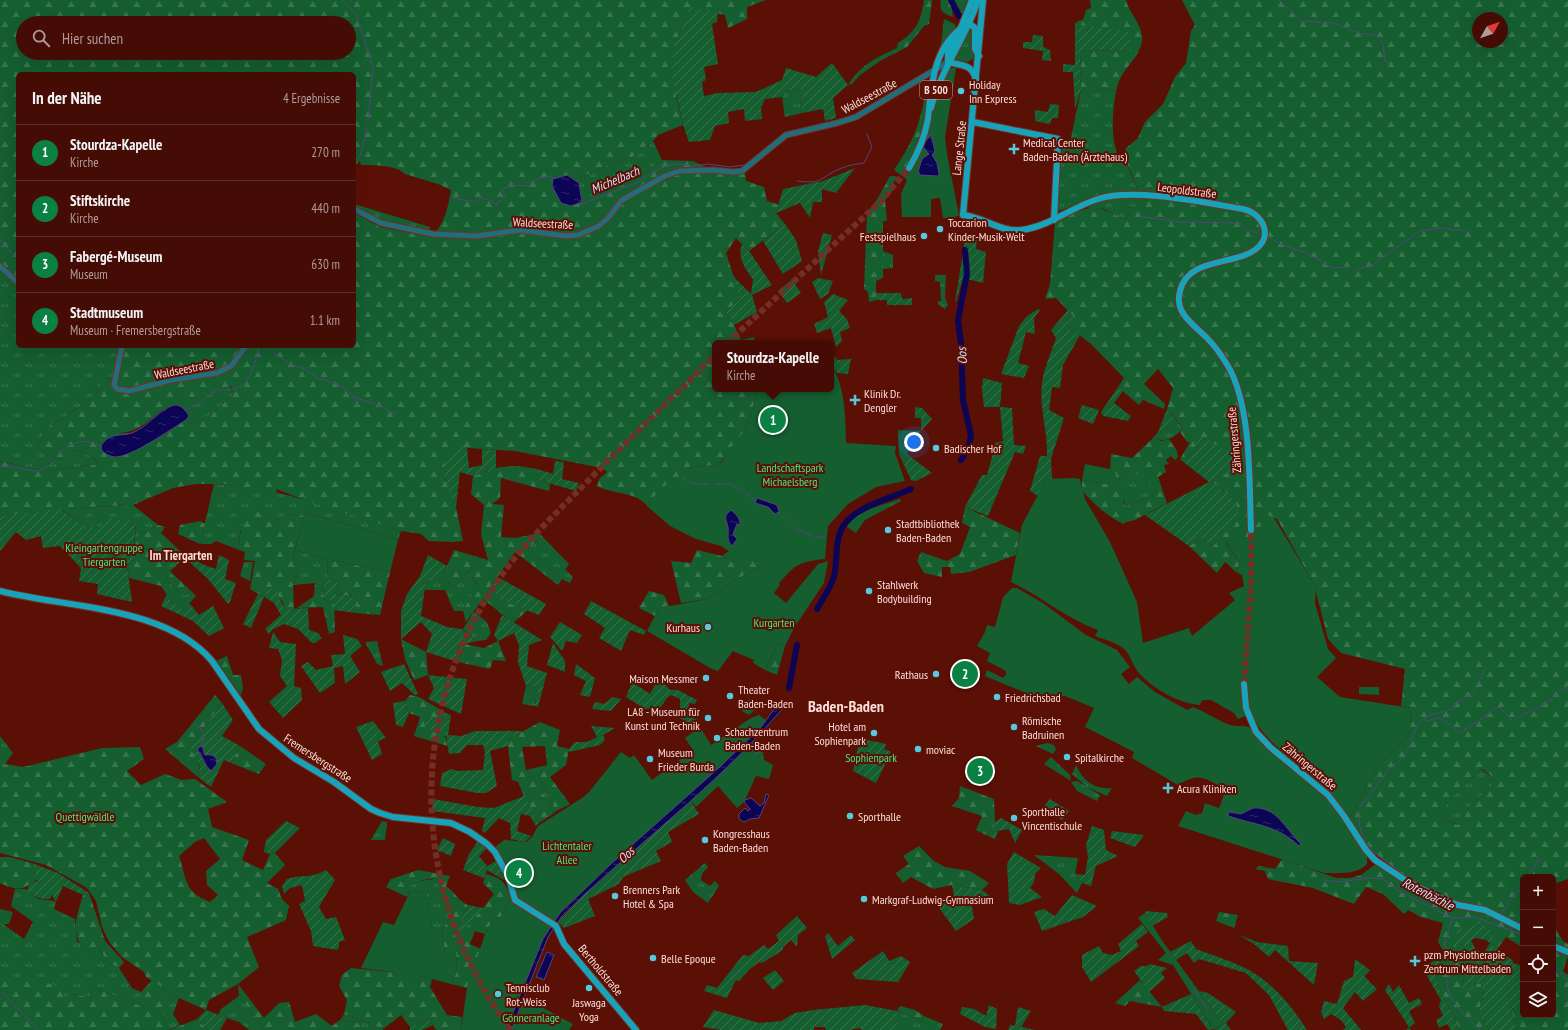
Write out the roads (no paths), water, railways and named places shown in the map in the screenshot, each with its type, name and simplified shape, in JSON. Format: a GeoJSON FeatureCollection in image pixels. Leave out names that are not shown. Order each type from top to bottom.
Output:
{"type":"FeatureCollection","features":[{"type":"Feature","properties":{"kind":"main road","name":"B 500"},"geometry":{"type":"LineString","coordinates":[[928,119],[928,106],[935,71],[948,44],[967,22],[972,0]]}},
{"type":"Feature","properties":{"kind":"main road","name":"B 500"},"geometry":{"type":"LineString","coordinates":[[909,168],[921,144],[937,87],[978,0]]}},
{"type":"Feature","properties":{"kind":"main road","name":"Lange Straße"},"geometry":{"type":"LineString","coordinates":[[963,215],[984,0]]}},
{"type":"Feature","properties":{"kind":"main road"},"geometry":{"type":"LineString","coordinates":[[966,65],[978,56],[975,49],[975,28],[967,22]]}},
{"type":"Feature","properties":{"kind":"main road"},"geometry":{"type":"LineString","coordinates":[[960,29],[948,52],[948,62],[966,65],[972,70],[976,83]]}},
{"type":"Feature","properties":{"kind":"main road"},"geometry":{"type":"LineString","coordinates":[[973,122],[1058,139],[1054,220]]}},
{"type":"Feature","properties":{"kind":"main road","name":"Leopoldstraße"},"geometry":{"type":"LineString","coordinates":[[963,215],[1010,230],[1022,230],[1054,220],[1091,201],[1105,197],[1123,195],[1201,202],[1243,209],[1254,213],[1264,225],[1265,232],[1262,243],[1251,252],[1198,269],[1188,276],[1183,282],[1179,295],[1180,307],[1186,319]]}},
{"type":"Feature","properties":{"kind":"main road","name":"Zähringerstraße"},"geometry":{"type":"LineString","coordinates":[[1186,319],[1205,336],[1221,354],[1229,368],[1238,390],[1245,421],[1251,530]]}},
{"type":"Feature","properties":{"kind":"main road","name":"Fremersbergstraße"},"geometry":{"type":"LineString","coordinates":[[0,591],[145,620],[188,639],[204,651],[259,729],[273,742],[305,766],[334,782],[374,811],[393,817],[452,823],[470,832],[487,844],[495,852],[509,879],[516,900],[554,925]]}},
{"type":"Feature","properties":{"kind":"main road","name":"Zähringerstraße"},"geometry":{"type":"LineString","coordinates":[[1244,684],[1244,701],[1247,713],[1260,737],[1318,785],[1338,807],[1366,850],[1375,860],[1408,882],[1440,898],[1458,905],[1485,910],[1520,928]]}},
{"type":"Feature","properties":{"kind":"main road","name":"Bertholdstraße"},"geometry":{"type":"LineString","coordinates":[[554,925],[564,944],[636,1030]]}},
{"type":"Feature","properties":{"kind":"main road"},"geometry":{"type":"LineString","coordinates":[[1556,947],[1568,952]]}},
{"type":"Feature","properties":{"kind":"street","name":"Waldseestraße"},"geometry":{"type":"LineString","coordinates":[[356,210],[381,223],[433,234],[472,236],[520,230],[566,236],[578,235],[599,226],[608,218],[622,200],[665,176],[680,171],[714,170],[733,172],[742,170],[786,135],[837,124],[856,117],[948,62]]}},
{"type":"Feature","properties":{"kind":"street"},"geometry":{"type":"LineString","coordinates":[[0,266],[16,281]]}},
{"type":"Feature","properties":{"kind":"street","name":"Waldseestraße"},"geometry":{"type":"LineString","coordinates":[[122,348],[115,378],[115,388],[121,391],[130,391],[175,379],[217,373],[231,366],[244,348]]}},
{"type":"Feature","properties":{"kind":"water"},"geometry":{"type":"Polygon","coordinates":[[[931,135],[935,151],[932,155],[937,163],[938,176],[920,175],[918,172],[922,159],[929,154],[923,147],[924,143],[931,135]]]}},
{"type":"Feature","properties":{"kind":"water"},"geometry":{"type":"Polygon","coordinates":[[[567,175],[579,183],[582,202],[571,206],[561,203],[552,186],[553,179],[567,175]]]}},
{"type":"Feature","properties":{"kind":"water"},"geometry":{"type":"Polygon","coordinates":[[[174,405],[183,408],[186,411],[189,416],[186,420],[130,453],[114,457],[102,451],[102,445],[109,438],[117,435],[132,433],[138,430],[168,407],[174,405]]]}},
{"type":"Feature","properties":{"kind":"water"},"geometry":{"type":"Polygon","coordinates":[[[757,498],[777,505],[779,512],[775,514],[768,507],[755,503],[757,498]]]}},
{"type":"Feature","properties":{"kind":"water"},"geometry":{"type":"Polygon","coordinates":[[[731,510],[737,516],[740,525],[737,524],[733,534],[737,539],[732,546],[728,539],[726,518],[726,515],[731,510]]]}},
{"type":"Feature","properties":{"kind":"water"},"geometry":{"type":"Polygon","coordinates":[[[777,705],[783,708],[737,758],[688,804],[586,893],[562,916],[548,937],[512,1028],[511,1030],[506,1030],[543,939],[560,913],[612,863],[722,765],[762,726],[777,705]]]}},
{"type":"Feature","properties":{"kind":"water"},"geometry":{"type":"Polygon","coordinates":[[[202,746],[205,755],[212,755],[216,758],[217,764],[212,770],[208,768],[198,751],[198,748],[202,746]]]}},
{"type":"Feature","properties":{"kind":"water"},"geometry":{"type":"Polygon","coordinates":[[[766,794],[769,795],[759,818],[750,819],[744,822],[739,819],[739,814],[745,808],[748,811],[750,809],[744,802],[745,800],[751,798],[760,806],[764,803],[766,794]]]}},
{"type":"Feature","properties":{"kind":"water"},"geometry":{"type":"Polygon","coordinates":[[[1253,808],[1261,808],[1275,815],[1301,844],[1299,846],[1291,839],[1265,826],[1228,816],[1229,812],[1241,814],[1253,808]]]}},
{"type":"Feature","properties":{"kind":"water"},"geometry":{"type":"Polygon","coordinates":[[[547,952],[554,955],[544,980],[536,977],[547,952]]]}},
{"type":"Feature","properties":{"kind":"waterway"},"geometry":{"type":"LineString","coordinates":[[342,0],[356,14],[373,67],[368,121]]}},
{"type":"Feature","properties":{"kind":"waterway","name":"Oos"},"geometry":{"type":"LineString","coordinates":[[951,0],[959,16]]}},
{"type":"Feature","properties":{"kind":"waterway"},"geometry":{"type":"LineString","coordinates":[[1279,0],[1301,21],[1334,23],[1359,33],[1377,36],[1383,44],[1385,60],[1390,65]]}},
{"type":"Feature","properties":{"kind":"waterway"},"geometry":{"type":"LineString","coordinates":[[356,160],[360,156],[367,127]]}},
{"type":"Feature","properties":{"kind":"waterway","name":"Michelbach"},"geometry":{"type":"LineString","coordinates":[[797,181],[818,181],[844,167],[864,163],[872,147],[867,134]]}},
{"type":"Feature","properties":{"kind":"waterway","name":"Michelbach"},"geometry":{"type":"LineString","coordinates":[[580,202],[581,204],[636,183],[658,169],[673,164],[692,166],[708,164],[730,167],[744,165]]}},
{"type":"Feature","properties":{"kind":"waterway","name":"Michelbach"},"geometry":{"type":"LineString","coordinates":[[451,198],[476,202],[481,198],[490,200],[496,205],[505,196],[502,190],[511,185],[529,186],[532,181],[548,176],[553,178]]}},
{"type":"Feature","properties":{"kind":"waterway"},"geometry":{"type":"LineString","coordinates":[[1143,217],[1180,222],[1240,223],[1246,229],[1258,233]]}},
{"type":"Feature","properties":{"kind":"waterway"},"geometry":{"type":"LineString","coordinates":[[1356,269],[1369,267],[1420,231],[1441,228],[1466,231]]}},
{"type":"Feature","properties":{"kind":"waterway"},"geometry":{"type":"LineString","coordinates":[[1270,238],[1280,244],[1307,253],[1332,268],[1347,267]]}},
{"type":"Feature","properties":{"kind":"waterway"},"geometry":{"type":"LineString","coordinates":[[0,240],[11,253],[16,256]]}},
{"type":"Feature","properties":{"kind":"waterway","name":"Oos"},"geometry":{"type":"LineString","coordinates":[[961,460],[969,447],[971,435],[963,400],[961,344],[958,320],[967,274],[965,250]]}},
{"type":"Feature","properties":{"kind":"waterway","name":"Michelbach"},"geometry":{"type":"LineString","coordinates":[[185,410],[198,404],[213,392],[234,389],[245,383],[252,371],[259,348]]}},
{"type":"Feature","properties":{"kind":"waterway"},"geometry":{"type":"LineString","coordinates":[[273,353],[292,365],[305,369],[318,378],[342,386],[354,397],[357,405]]}},
{"type":"Feature","properties":{"kind":"waterway"},"geometry":{"type":"LineString","coordinates":[[354,397],[384,407],[389,412],[397,413]]}},
{"type":"Feature","properties":{"kind":"waterway","name":"Michelbach"},"geometry":{"type":"LineString","coordinates":[[57,457],[63,450],[75,443],[84,441],[94,443],[101,447]]}},
{"type":"Feature","properties":{"kind":"waterway","name":"Michelbach"},"geometry":{"type":"LineString","coordinates":[[0,465],[36,471],[42,470],[55,461]]}},
{"type":"Feature","properties":{"kind":"waterway"},"geometry":{"type":"LineString","coordinates":[[683,478],[689,482],[698,484]]}},
{"type":"Feature","properties":{"kind":"waterway"},"geometry":{"type":"LineString","coordinates":[[701,484],[709,484]]}},
{"type":"Feature","properties":{"kind":"waterway"},"geometry":{"type":"LineString","coordinates":[[715,484],[730,484],[742,491]]}},
{"type":"Feature","properties":{"kind":"waterway","name":"Oos"},"geometry":{"type":"LineString","coordinates":[[817,609],[833,580],[838,538],[844,524],[863,509],[911,489]]}},
{"type":"Feature","properties":{"kind":"waterway"},"geometry":{"type":"LineString","coordinates":[[745,492],[751,498]]}},
{"type":"Feature","properties":{"kind":"waterway"},"geometry":{"type":"LineString","coordinates":[[782,516],[787,522]]}},
{"type":"Feature","properties":{"kind":"waterway"},"geometry":{"type":"LineString","coordinates":[[793,527],[813,537]]}},
{"type":"Feature","properties":{"kind":"waterway"},"geometry":{"type":"LineString","coordinates":[[816,537],[824,537]]}},
{"type":"Feature","properties":{"kind":"waterway","name":"Oos"},"geometry":{"type":"LineString","coordinates":[[789,688],[797,645]]}},
{"type":"Feature","properties":{"kind":"waterway"},"geometry":{"type":"LineString","coordinates":[[1478,683],[1485,669]]}},
{"type":"Feature","properties":{"kind":"waterway"},"geometry":{"type":"LineString","coordinates":[[1517,718],[1545,704],[1568,686]]}},
{"type":"Feature","properties":{"kind":"waterway"},"geometry":{"type":"LineString","coordinates":[[1399,761],[1406,753],[1416,729],[1422,720],[1430,715],[1455,708],[1456,703],[1471,694],[1475,689]]}},
{"type":"Feature","properties":{"kind":"waterway"},"geometry":{"type":"LineString","coordinates":[[1424,719],[1427,721],[1440,717],[1459,733],[1488,715],[1493,709],[1499,707],[1512,720]]}},
{"type":"Feature","properties":{"kind":"waterway"},"geometry":{"type":"LineString","coordinates":[[196,724],[201,729],[204,737],[201,746]]}},
{"type":"Feature","properties":{"kind":"waterway"},"geometry":{"type":"LineString","coordinates":[[1360,807],[1390,768],[1395,765]]}},
{"type":"Feature","properties":{"kind":"waterway"},"geometry":{"type":"LineString","coordinates":[[1359,812],[1359,823],[1365,840],[1377,854],[1401,872],[1400,873]]}},
{"type":"Feature","properties":{"kind":"waterway"},"geometry":{"type":"LineString","coordinates":[[1529,874],[1540,858]]}},
{"type":"Feature","properties":{"kind":"waterway","name":"Rotenbächle"},"geometry":{"type":"LineString","coordinates":[[1325,880],[1339,882],[1368,878],[1383,879],[1401,892],[1452,918],[1475,917],[1520,934]]}},
{"type":"Feature","properties":{"kind":"waterway"},"geometry":{"type":"LineString","coordinates":[[1500,915],[1517,891],[1520,890]]}},
{"type":"Feature","properties":{"kind":"waterway"},"geometry":{"type":"LineString","coordinates":[[1452,919],[1444,944],[1449,955],[1454,955],[1447,979],[1448,989],[1457,1006],[1480,1030]]}},
{"type":"Feature","properties":{"kind":"waterway","name":"Rotenbächle"},"geometry":{"type":"LineString","coordinates":[[1556,966],[1562,975],[1568,980]]}},
{"type":"Feature","properties":{"kind":"waterway"},"geometry":{"type":"LineString","coordinates":[[1193,988],[1207,1008]]}},
{"type":"Feature","properties":{"kind":"waterway"},"geometry":{"type":"LineString","coordinates":[[2,992],[38,1030]]}},
{"type":"Feature","properties":{"kind":"tunnel"},"geometry":{"type":"LineString","coordinates":[[730,340],[880,202],[909,168]]}},
{"type":"Feature","properties":{"kind":"tunnel"},"geometry":{"type":"LineString","coordinates":[[511,1030],[478,978],[453,923],[438,865],[432,806],[434,747],[447,689],[468,632],[499,579],[517,555],[558,511],[712,358]]}},
{"type":"Feature","properties":{"kind":"tunnel"},"geometry":{"type":"LineString","coordinates":[[1244,684],[1251,585],[1251,530]]}},
{"type":"Feature","properties":{"kind":"place","name":"Holiday Inn Express"},"geometry":{"type":"Point","coordinates":[961,91]}},
{"type":"Feature","properties":{"kind":"place","name":"Medical Center Baden-Baden (Ärztehaus)"},"geometry":{"type":"Point","coordinates":[1014,149]}},
{"type":"Feature","properties":{"kind":"place","name":"Toccarion Kinder-Musik-Welt"},"geometry":{"type":"Point","coordinates":[940,229]}},
{"type":"Feature","properties":{"kind":"place","name":"Festspielhaus"},"geometry":{"type":"Point","coordinates":[924,236]}},
{"type":"Feature","properties":{"kind":"place","name":"Klinik Dr. Dengler"},"geometry":{"type":"Point","coordinates":[855,400]}},
{"type":"Feature","properties":{"kind":"place","name":"Stourdza-Kapelle"},"geometry":{"type":"Point","coordinates":[773,420]}},
{"type":"Feature","properties":{"kind":"place","name":"Badischer Hof"},"geometry":{"type":"Point","coordinates":[936,448]}},
{"type":"Feature","properties":{"kind":"place","name":"Stadtbibliothek Baden-Baden"},"geometry":{"type":"Point","coordinates":[888,530]}},
{"type":"Feature","properties":{"kind":"place","name":"Stahlwerk Bodybuilding"},"geometry":{"type":"Point","coordinates":[869,591]}},
{"type":"Feature","properties":{"kind":"place","name":"Kurhaus"},"geometry":{"type":"Point","coordinates":[708,627]}},
{"type":"Feature","properties":{"kind":"place","name":"Rathaus"},"geometry":{"type":"Point","coordinates":[936,674]}},
{"type":"Feature","properties":{"kind":"place","name":"Stiftskirche"},"geometry":{"type":"Point","coordinates":[965,674]}},
{"type":"Feature","properties":{"kind":"place","name":"Maison Messmer"},"geometry":{"type":"Point","coordinates":[706,678]}},
{"type":"Feature","properties":{"kind":"place","name":"Theater Baden-Baden"},"geometry":{"type":"Point","coordinates":[730,696]}},
{"type":"Feature","properties":{"kind":"place","name":"Friedrichsbad"},"geometry":{"type":"Point","coordinates":[997,697]}},
{"type":"Feature","properties":{"kind":"place","name":"LA8 - Museum für Kunst und Technik"},"geometry":{"type":"Point","coordinates":[708,718]}},
{"type":"Feature","properties":{"kind":"place","name":"Römische Badruinen"},"geometry":{"type":"Point","coordinates":[1014,727]}},
{"type":"Feature","properties":{"kind":"place","name":"Hotel am Sophienpark"},"geometry":{"type":"Point","coordinates":[874,733]}},
{"type":"Feature","properties":{"kind":"place","name":"Schachzentrum Baden-Baden"},"geometry":{"type":"Point","coordinates":[717,738]}},
{"type":"Feature","properties":{"kind":"place","name":"moviac"},"geometry":{"type":"Point","coordinates":[918,749]}},
{"type":"Feature","properties":{"kind":"place","name":"Spitalkirche"},"geometry":{"type":"Point","coordinates":[1067,757]}},
{"type":"Feature","properties":{"kind":"place","name":"Museum Frieder Burda"},"geometry":{"type":"Point","coordinates":[650,759]}},
{"type":"Feature","properties":{"kind":"place","name":"Fabergé-Museum"},"geometry":{"type":"Point","coordinates":[980,771]}},
{"type":"Feature","properties":{"kind":"place","name":"Acura Kliniken"},"geometry":{"type":"Point","coordinates":[1168,788]}},
{"type":"Feature","properties":{"kind":"place","name":"Sporthalle"},"geometry":{"type":"Point","coordinates":[850,816]}},
{"type":"Feature","properties":{"kind":"place","name":"Sporthalle Vincentischule"},"geometry":{"type":"Point","coordinates":[1014,818]}},
{"type":"Feature","properties":{"kind":"place","name":"Kongresshaus Baden-Baden"},"geometry":{"type":"Point","coordinates":[705,840]}},
{"type":"Feature","properties":{"kind":"place","name":"Stadtmuseum"},"geometry":{"type":"Point","coordinates":[519,873]}},
{"type":"Feature","properties":{"kind":"place","name":"Brenners Park Hotel & Spa"},"geometry":{"type":"Point","coordinates":[615,896]}},
{"type":"Feature","properties":{"kind":"place","name":"Markgraf-Ludwig-Gymnasium"},"geometry":{"type":"Point","coordinates":[864,899]}},
{"type":"Feature","properties":{"kind":"place","name":"Belle Epoque"},"geometry":{"type":"Point","coordinates":[653,958]}},
{"type":"Feature","properties":{"kind":"place","name":"pzm Physiotherapie Zentrum Mittelbaden"},"geometry":{"type":"Point","coordinates":[1415,961]}},
{"type":"Feature","properties":{"kind":"place","name":"Jaswaga Yoga"},"geometry":{"type":"Point","coordinates":[589,988]}},
{"type":"Feature","properties":{"kind":"place","name":"Tennisclub Rot-Weiss"},"geometry":{"type":"Point","coordinates":[498,994]}},
{"type":"Feature","properties":{"kind":"district","name":"Im Tiergarten"},"geometry":{"type":"Point","coordinates":[181,555]}},
{"type":"Feature","properties":{"kind":"district","name":"Baden-Baden"},"geometry":{"type":"Point","coordinates":[846,706]}},
{"type":"Feature","properties":{"kind":"park label","name":"Landschaftspark Michaelsberg"},"geometry":{"type":"Point","coordinates":[790,474]}},
{"type":"Feature","properties":{"kind":"park label","name":"Kleingartengruppe Tiergarten"},"geometry":{"type":"Point","coordinates":[104,554]}},
{"type":"Feature","properties":{"kind":"park label","name":"Kurgarten"},"geometry":{"type":"Point","coordinates":[774,622]}},
{"type":"Feature","properties":{"kind":"park label","name":"Sophienpark"},"geometry":{"type":"Point","coordinates":[871,757]}},
{"type":"Feature","properties":{"kind":"park label","name":"Quettigwäldle"},"geometry":{"type":"Point","coordinates":[85,816]}},
{"type":"Feature","properties":{"kind":"park label","name":"Lichtentaler Allee"},"geometry":{"type":"Point","coordinates":[567,852]}},
{"type":"Feature","properties":{"kind":"park label","name":"Gönneranlage"},"geometry":{"type":"Point","coordinates":[531,1017]}}]}
